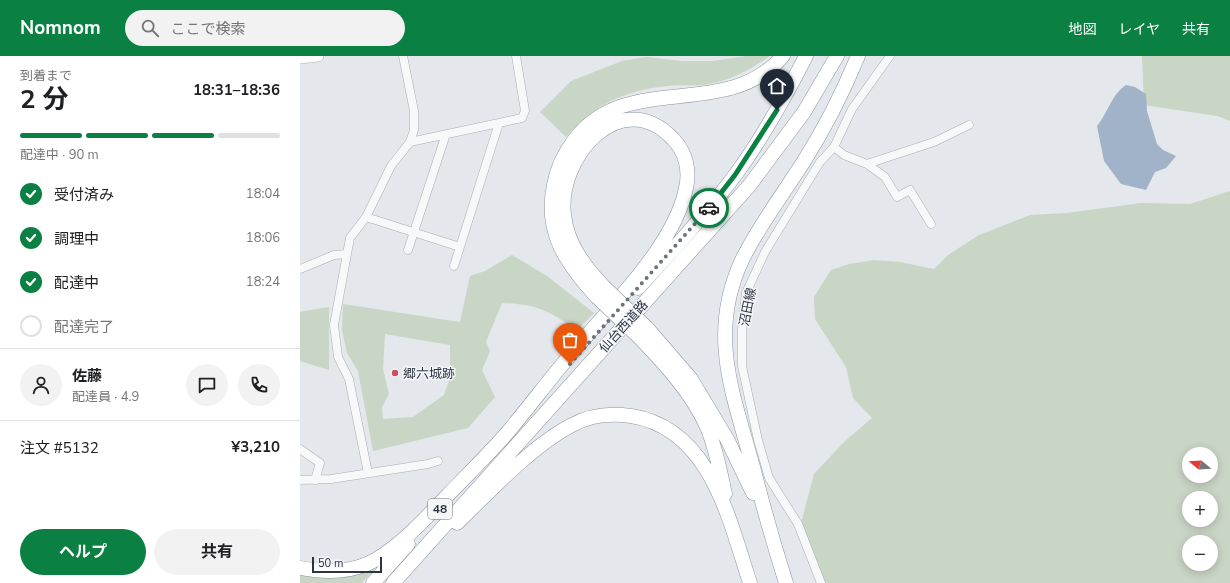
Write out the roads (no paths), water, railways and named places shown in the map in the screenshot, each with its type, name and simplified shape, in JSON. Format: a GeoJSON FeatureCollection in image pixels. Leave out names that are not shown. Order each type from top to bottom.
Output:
{"type":"FeatureCollection","features":[{"type":"Feature","properties":{"kind":"highway"},"geometry":{"type":"LineString","coordinates":[[768,524],[727,439],[691,379],[600,291],[574,272],[558,243],[551,212],[555,177],[562,160],[580,133],[603,114],[616,106],[632,102],[713,93],[741,86],[769,69],[783,56]]}},
{"type":"Feature","properties":{"kind":"highway","name":"仙台西道路"},"geometry":{"type":"LineString","coordinates":[[373,583],[666,258],[735,175],[765,130],[806,56]]}},
{"type":"Feature","properties":{"kind":"highway","name":"仙台西道路"},"geometry":{"type":"LineString","coordinates":[[392,583],[749,186],[804,112],[838,56]]}},
{"type":"Feature","properties":{"kind":"highway"},"geometry":{"type":"LineString","coordinates":[[786,583],[768,524],[730,383],[724,339],[729,299],[743,258],[823,129],[858,56]]}},
{"type":"Feature","properties":{"kind":"highway"},"geometry":{"type":"LineString","coordinates":[[300,568],[315,571],[341,571],[365,565],[389,551],[421,523],[506,434],[644,267],[677,216],[686,190],[688,178],[687,166],[676,142],[663,131],[647,122],[623,120],[598,132],[587,142],[577,156],[566,184],[564,215],[567,231],[573,246],[600,291]]}},
{"type":"Feature","properties":{"kind":"highway"},"geometry":{"type":"LineString","coordinates":[[643,332],[706,425],[718,459],[734,534]]}},
{"type":"Feature","properties":{"kind":"highway"},"geometry":{"type":"LineString","coordinates":[[398,583],[448,532],[537,449],[573,424],[598,416],[617,415],[637,417],[664,427],[676,435],[699,457],[708,471],[734,534],[750,583]]}},
{"type":"Feature","properties":{"kind":"street"},"geometry":{"type":"LineString","coordinates":[[300,58],[318,56]]}},
{"type":"Feature","properties":{"kind":"street"},"geometry":{"type":"LineString","coordinates":[[368,473],[349,379],[338,357],[334,325],[350,238],[366,217],[391,166],[410,142],[414,130],[414,111],[403,56]]}},
{"type":"Feature","properties":{"kind":"street"},"geometry":{"type":"LineString","coordinates":[[410,142],[522,118],[525,111],[516,56]]}},
{"type":"Feature","properties":{"kind":"street","name":"沼田線"},"geometry":{"type":"LineString","coordinates":[[821,583],[798,524],[769,478],[758,440],[742,366],[742,329],[746,293],[765,252],[820,162],[834,147],[852,109],[890,56]]}},
{"type":"Feature","properties":{"kind":"street"},"geometry":{"type":"LineString","coordinates":[[454,266],[499,123]]}},
{"type":"Feature","properties":{"kind":"street"},"geometry":{"type":"LineString","coordinates":[[868,164],[927,145],[969,125]]}},
{"type":"Feature","properties":{"kind":"street"},"geometry":{"type":"LineString","coordinates":[[408,250],[446,134]]}},
{"type":"Feature","properties":{"kind":"street"},"geometry":{"type":"LineString","coordinates":[[834,147],[844,155],[868,164],[885,177],[897,196],[910,190],[931,224]]}},
{"type":"Feature","properties":{"kind":"street"},"geometry":{"type":"LineString","coordinates":[[366,217],[460,247]]}},
{"type":"Feature","properties":{"kind":"street"},"geometry":{"type":"LineString","coordinates":[[300,269],[334,255],[347,254]]}},
{"type":"Feature","properties":{"kind":"street"},"geometry":{"type":"LineString","coordinates":[[300,449],[320,463],[315,480]]}},
{"type":"Feature","properties":{"kind":"street"},"geometry":{"type":"LineString","coordinates":[[300,480],[315,480],[368,473],[428,464],[438,461]]}},
{"type":"Feature","properties":{"kind":"water"},"geometry":{"type":"Polygon","coordinates":[[[1126,85],[1135,87],[1146,94],[1147,111],[1157,144],[1163,150],[1176,156],[1166,168],[1155,172],[1146,190],[1121,184],[1104,161],[1097,126],[1113,99],[1126,85]]]}},
{"type":"Feature","properties":{"kind":"place","name":"郷六城跡"},"geometry":{"type":"Point","coordinates":[395,373]}}]}
